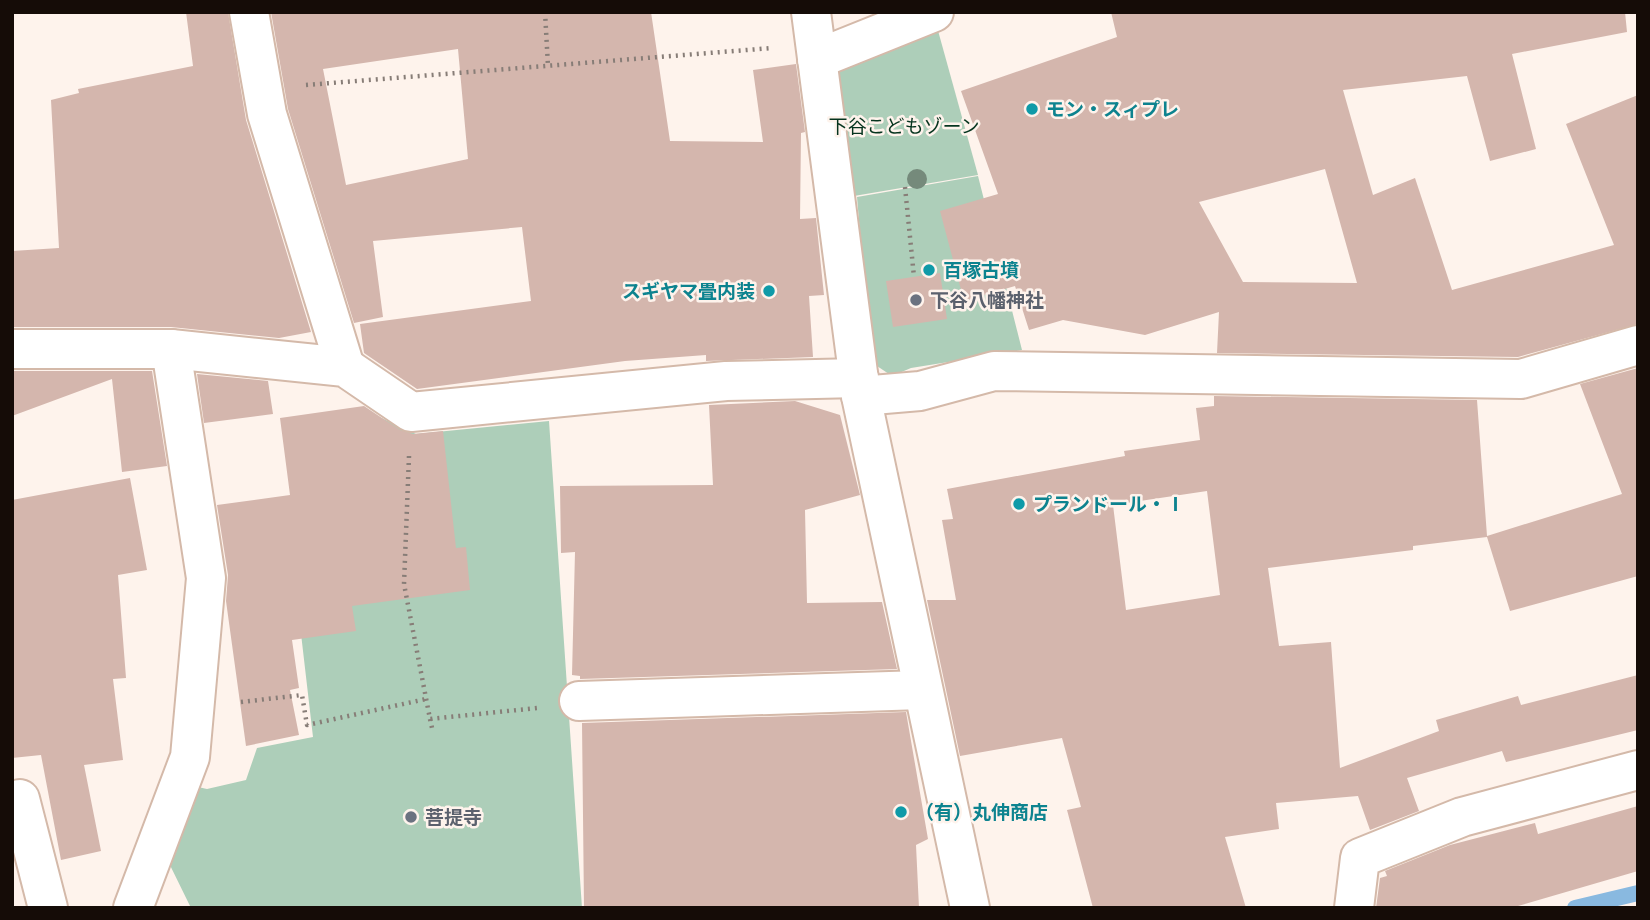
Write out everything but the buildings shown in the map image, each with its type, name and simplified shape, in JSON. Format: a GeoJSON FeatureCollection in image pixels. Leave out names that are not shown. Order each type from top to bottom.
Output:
{"type":"FeatureCollection","features":[{"type":"Feature","properties":{"kind":"street"},"geometry":{"type":"LineString","coordinates":[[249,12],[267,114],[345,367]]}},
{"type":"Feature","properties":{"kind":"street"},"geometry":{"type":"LineString","coordinates":[[934,12],[814,38],[860,387],[970,908]]}},
{"type":"Feature","properties":{"kind":"street"},"geometry":{"type":"LineString","coordinates":[[12,348],[171,349],[345,367],[411,412],[726,381],[920,391],[994,371],[1521,379],[1638,345]]}},
{"type":"Feature","properties":{"kind":"street"},"geometry":{"type":"LineString","coordinates":[[133,908],[190,757],[206,578],[171,349]]}},
{"type":"Feature","properties":{"kind":"street"},"geometry":{"type":"LineString","coordinates":[[579,701],[922,690]]}},
{"type":"Feature","properties":{"kind":"street"},"geometry":{"type":"LineString","coordinates":[[1354,908],[1360,858],[1462,817],[1638,770]]}},
{"type":"Feature","properties":{"kind":"street"},"geometry":{"type":"LineString","coordinates":[[20,799],[48,908]]}},
{"type":"Feature","properties":{"kind":"path"},"geometry":{"type":"LineString","coordinates":[[545,12],[548,66]]}},
{"type":"Feature","properties":{"kind":"path"},"geometry":{"type":"LineString","coordinates":[[262,89],[548,66],[814,38]]}},
{"type":"Feature","properties":{"kind":"path"},"geometry":{"type":"LineString","coordinates":[[905,187],[914,277]]}},
{"type":"Feature","properties":{"kind":"path"},"geometry":{"type":"LineString","coordinates":[[411,412],[404,584],[432,728]]}},
{"type":"Feature","properties":{"kind":"path"},"geometry":{"type":"LineString","coordinates":[[194,707],[302,695],[307,725],[426,699]]}},
{"type":"Feature","properties":{"kind":"path"},"geometry":{"type":"LineString","coordinates":[[430,719],[506,713],[579,701]]}},
{"type":"Feature","properties":{"kind":"green space","name":"下谷こどもゾーン"},"geometry":{"type":"Polygon","coordinates":[[[937,27],[978,175],[854,196],[838,70],[937,27]]]}},
{"type":"Feature","properties":{"kind":"green space"},"geometry":{"type":"Polygon","coordinates":[[[978,176],[1022,350],[911,368],[892,376],[871,362],[857,197],[978,176]]]}},
{"type":"Feature","properties":{"kind":"green space"},"geometry":{"type":"Polygon","coordinates":[[[364,410],[416,434],[549,421],[582,908],[191,908],[166,857],[189,785],[207,789],[246,780],[257,748],[313,737],[295,582],[364,410]]]}},
{"type":"Feature","properties":{"kind":"waterway"},"geometry":{"type":"LineString","coordinates":[[1575,908],[1638,893]]}},
{"type":"Feature","properties":{"kind":"place","name":"モン・スィプレ"},"geometry":{"type":"Point","coordinates":[1032,109]}},
{"type":"Feature","properties":{"kind":"place","name":"百塚古墳"},"geometry":{"type":"Point","coordinates":[929,270]}},
{"type":"Feature","properties":{"kind":"place","name":"スギヤマ畳内装"},"geometry":{"type":"Point","coordinates":[769,291]}},
{"type":"Feature","properties":{"kind":"place","name":"下谷八幡神社"},"geometry":{"type":"Point","coordinates":[916,300]}},
{"type":"Feature","properties":{"kind":"place","name":"プランドール・Ⅰ"},"geometry":{"type":"Point","coordinates":[1019,504]}},
{"type":"Feature","properties":{"kind":"place","name":"（有）丸伸商店"},"geometry":{"type":"Point","coordinates":[901,812]}},
{"type":"Feature","properties":{"kind":"place","name":"菩提寺"},"geometry":{"type":"Point","coordinates":[411,817]}}]}
